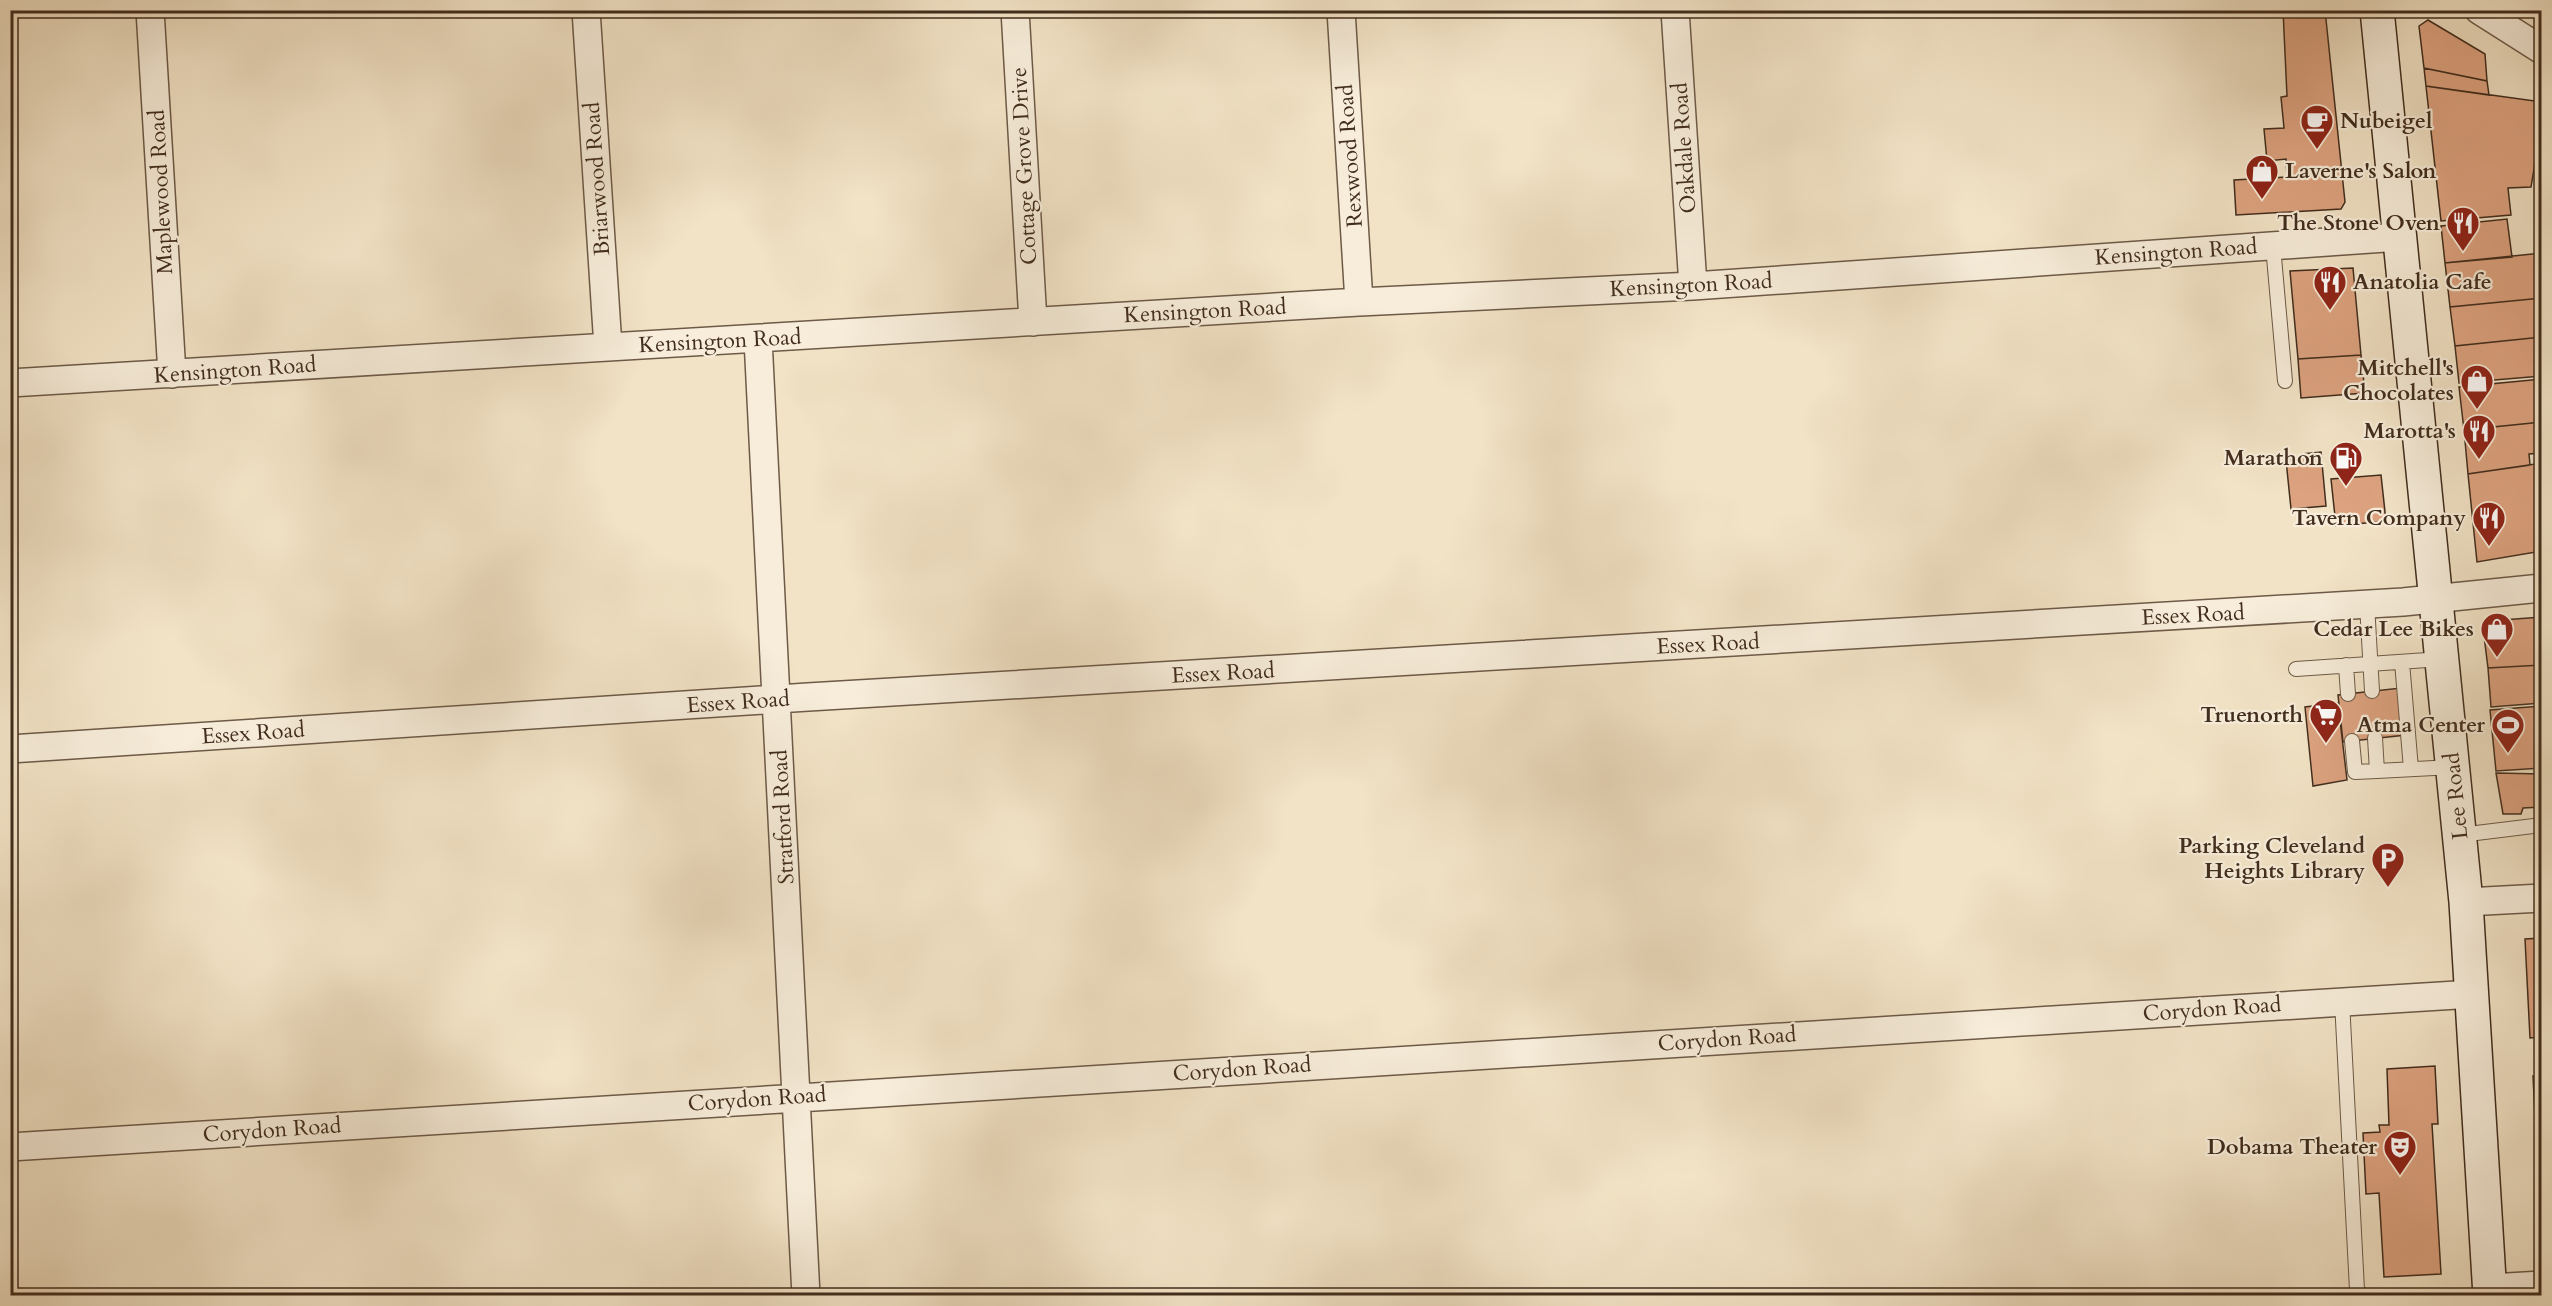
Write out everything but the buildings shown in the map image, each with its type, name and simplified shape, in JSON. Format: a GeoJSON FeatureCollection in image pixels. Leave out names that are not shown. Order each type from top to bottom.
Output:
{"type":"FeatureCollection","features":[{"type":"Feature","properties":{"kind":"main road","name":"Lee Road"},"geometry":{"type":"LineString","coordinates":[[2377,10],[2466,902],[2490,1292]]}},
{"type":"Feature","properties":{"kind":"street","name":"Maplewood Road"},"geometry":{"type":"LineString","coordinates":[[150,10],[172,374]]}},
{"type":"Feature","properties":{"kind":"street","name":"Briarwood Road"},"geometry":{"type":"LineString","coordinates":[[586,10],[608,347]]}},
{"type":"Feature","properties":{"kind":"street","name":"Cottage Grove Drive"},"geometry":{"type":"LineString","coordinates":[[1015,10],[1033,322]]}},
{"type":"Feature","properties":{"kind":"street","name":"Rexwood Road"},"geometry":{"type":"LineString","coordinates":[[1341,10],[1359,302]]}},
{"type":"Feature","properties":{"kind":"street","name":"Oakdale Road"},"geometry":{"type":"LineString","coordinates":[[1675,10],[1693,285]]}},
{"type":"Feature","properties":{"kind":"street"},"geometry":{"type":"LineString","coordinates":[[2479,10],[2541,50]]}},
{"type":"Feature","properties":{"kind":"street","name":"Kensington Road"},"geometry":{"type":"LineString","coordinates":[[10,383],[1359,302],[1693,285],[2400,237]]}},
{"type":"Feature","properties":{"kind":"street","name":"Stratford Road"},"geometry":{"type":"LineString","coordinates":[[758,339],[806,1296]]}},
{"type":"Feature","properties":{"kind":"street","name":"Essex Road"},"geometry":{"type":"LineString","coordinates":[[10,749],[777,699],[2436,600],[2541,588]]}},
{"type":"Feature","properties":{"kind":"street"},"geometry":{"type":"LineString","coordinates":[[2466,902],[2541,898]]}},
{"type":"Feature","properties":{"kind":"street","name":"Corydon Road"},"geometry":{"type":"LineString","coordinates":[[10,1147],[797,1096],[2473,994]]}},
{"type":"Feature","properties":{"kind":"street"},"geometry":{"type":"LineString","coordinates":[[2490,1292],[2541,1285]]}},
{"type":"Feature","properties":{"kind":"lane"},"geometry":{"type":"LineString","coordinates":[[2273,246],[2284,381]]}},
{"type":"Feature","properties":{"kind":"lane"},"geometry":{"type":"LineString","coordinates":[[2367,604],[2372,691]]}},
{"type":"Feature","properties":{"kind":"lane"},"geometry":{"type":"LineString","coordinates":[[2296,669],[2442,659]]}},
{"type":"Feature","properties":{"kind":"lane"},"geometry":{"type":"LineString","coordinates":[[2402,662],[2411,769]]}},
{"type":"Feature","properties":{"kind":"lane"},"geometry":{"type":"LineString","coordinates":[[2346,665],[2348,694]]}},
{"type":"Feature","properties":{"kind":"lane"},"geometry":{"type":"LineString","coordinates":[[2375,738],[2377,771]]}},
{"type":"Feature","properties":{"kind":"lane"},"geometry":{"type":"LineString","coordinates":[[2352,741],[2355,772],[2453,766]]}},
{"type":"Feature","properties":{"kind":"lane"},"geometry":{"type":"LineString","coordinates":[[2460,835],[2541,825]]}},
{"type":"Feature","properties":{"kind":"lane"},"geometry":{"type":"LineString","coordinates":[[2342,1001],[2357,1290],[2363,1296]]}},
{"type":"Feature","properties":{"kind":"place","name":"Nubeigel"},"geometry":{"type":"Point","coordinates":[2317,150]}},
{"type":"Feature","properties":{"kind":"place","name":"Laverne's Salon"},"geometry":{"type":"Point","coordinates":[2262,200]}},
{"type":"Feature","properties":{"kind":"place","name":"The Stone Oven"},"geometry":{"type":"Point","coordinates":[2463,252]}},
{"type":"Feature","properties":{"kind":"place","name":"Anatolia Cafe"},"geometry":{"type":"Point","coordinates":[2330,311]}},
{"type":"Feature","properties":{"kind":"place","name":"Mitchell's Chocolates"},"geometry":{"type":"Point","coordinates":[2477,410]}},
{"type":"Feature","properties":{"kind":"place","name":"Marotta's"},"geometry":{"type":"Point","coordinates":[2479,460]}},
{"type":"Feature","properties":{"kind":"place","name":"Marathon"},"geometry":{"type":"Point","coordinates":[2346,487]}},
{"type":"Feature","properties":{"kind":"place","name":"Tavern Company"},"geometry":{"type":"Point","coordinates":[2489,547]}},
{"type":"Feature","properties":{"kind":"place","name":"Cedar Lee Bikes"},"geometry":{"type":"Point","coordinates":[2497,658]}},
{"type":"Feature","properties":{"kind":"place","name":"Truenorth"},"geometry":{"type":"Point","coordinates":[2326,744]}},
{"type":"Feature","properties":{"kind":"place","name":"Atma Center"},"geometry":{"type":"Point","coordinates":[2508,754]}},
{"type":"Feature","properties":{"kind":"place","name":"Parking Cleveland Heights Library"},"geometry":{"type":"Point","coordinates":[2388,888]}},
{"type":"Feature","properties":{"kind":"place","name":"Dobama Theater"},"geometry":{"type":"Point","coordinates":[2400,1176]}}]}
